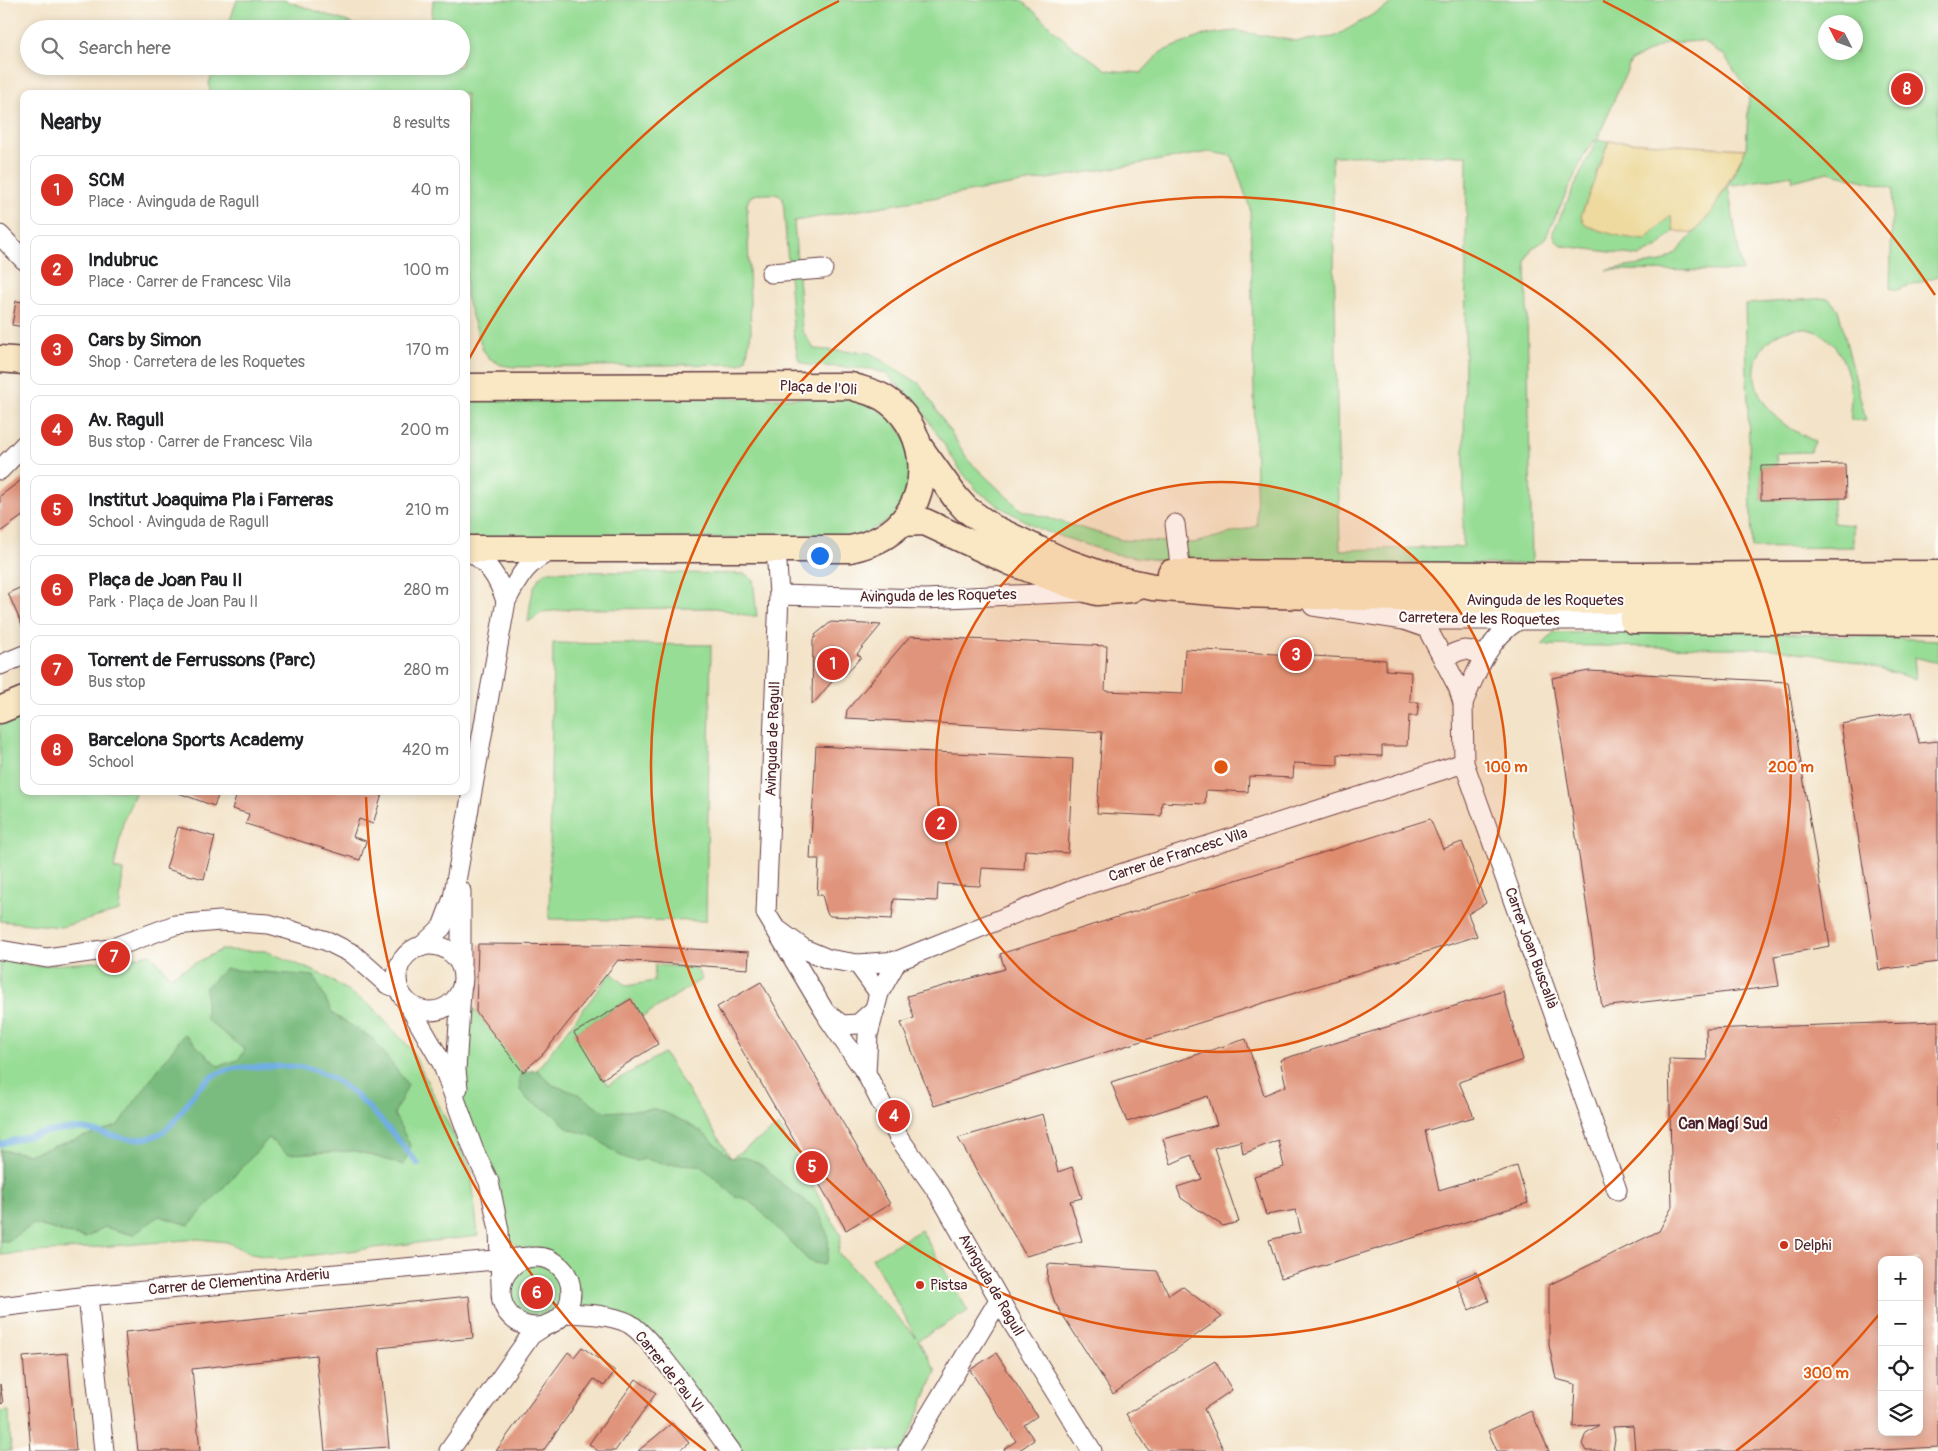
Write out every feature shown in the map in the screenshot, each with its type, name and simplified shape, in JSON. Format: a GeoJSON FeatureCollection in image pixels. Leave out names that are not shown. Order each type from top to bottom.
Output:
{"type":"FeatureCollection","features":[{"type":"Feature","properties":{"kind":"main road"},"geometry":{"type":"LineString","coordinates":[[0,359],[20,361]]}},
{"type":"Feature","properties":{"kind":"main road","name":"Plaça de l'Oli"},"geometry":{"type":"LineString","coordinates":[[470,387],[851,386],[874,393],[893,405],[912,429],[920,448],[921,471],[918,493],[913,505],[901,523],[871,543],[850,549],[470,549]]}},
{"type":"Feature","properties":{"kind":"main road","name":"Avinguda de les Roquetes"},"geometry":{"type":"LineString","coordinates":[[920,448],[946,486],[966,509],[979,519],[1024,544],[1076,565],[1111,578],[1153,587],[1238,594],[1526,601],[1938,598]]}},
{"type":"Feature","properties":{"kind":"main road","name":"Avinguda de les Roquetes"},"geometry":{"type":"LineString","coordinates":[[901,523],[925,522],[1048,577],[1097,592],[1153,587]]}},
{"type":"Feature","properties":{"kind":"main road"},"geometry":{"type":"LineString","coordinates":[[1076,565],[1124,572],[1181,573],[1636,576],[1938,574]]}},
{"type":"Feature","properties":{"kind":"main road"},"geometry":{"type":"LineString","coordinates":[[1633,620],[1938,622]]}},
{"type":"Feature","properties":{"kind":"main road"},"geometry":{"type":"LineString","coordinates":[[0,695],[20,687]]}},
{"type":"Feature","properties":{"kind":"main road"},"geometry":{"type":"LineString","coordinates":[[0,710],[20,702]]}},
{"type":"Feature","properties":{"kind":"street"},"geometry":{"type":"LineString","coordinates":[[0,235],[20,256]]}},
{"type":"Feature","properties":{"kind":"street"},"geometry":{"type":"LineString","coordinates":[[771,273],[824,269]]}},
{"type":"Feature","properties":{"kind":"street"},"geometry":{"type":"LineString","coordinates":[[0,470],[20,449]]}},
{"type":"Feature","properties":{"kind":"street"},"geometry":{"type":"LineString","coordinates":[[1175,524],[1181,573]]}},
{"type":"Feature","properties":{"kind":"street","name":"Avinguda de Ragull"},"geometry":{"type":"LineString","coordinates":[[774,928],[766,913],[779,595],[776,548]]}},
{"type":"Feature","properties":{"kind":"street"},"geometry":{"type":"LineString","coordinates":[[548,1324],[529,1326],[518,1322],[505,1309],[501,1286],[499,1230],[489,1182],[474,1151],[442,1063],[403,996],[396,976],[398,967],[406,954],[421,946],[442,927],[453,898],[506,601],[524,569],[535,558],[555,550]]}},
{"type":"Feature","properties":{"kind":"street"},"geometry":{"type":"LineString","coordinates":[[470,552],[490,567],[500,583],[506,601]]}},
{"type":"Feature","properties":{"kind":"street","name":"Avinguda de les Roquetes"},"geometry":{"type":"LineString","coordinates":[[779,595],[925,599],[1097,592]]}},
{"type":"Feature","properties":{"kind":"street","name":"Carretera de les Roquetes"},"geometry":{"type":"LineString","coordinates":[[1238,594],[1404,620],[1633,620]]}},
{"type":"Feature","properties":{"kind":"street","name":"Carrer Joan Buscallà"},"geometry":{"type":"LineString","coordinates":[[1404,620],[1427,628],[1458,687],[1463,703],[1464,763],[1617,1190]]}},
{"type":"Feature","properties":{"kind":"street","name":"Carrer Joan Buscallà"},"geometry":{"type":"LineString","coordinates":[[1463,703],[1483,657],[1502,632],[1518,621]]}},
{"type":"Feature","properties":{"kind":"street"},"geometry":{"type":"LineString","coordinates":[[1444,659],[1459,650],[1472,649],[1483,657]]}},
{"type":"Feature","properties":{"kind":"street"},"geometry":{"type":"LineString","coordinates":[[0,664],[20,656]]}},
{"type":"Feature","properties":{"kind":"street","name":"Carrer de Francesc Vila"},"geometry":{"type":"LineString","coordinates":[[858,964],[897,961],[1083,886],[1464,763]]}},
{"type":"Feature","properties":{"kind":"street"},"geometry":{"type":"LineString","coordinates":[[459,1107],[456,1070],[461,992],[464,980],[461,964],[461,855]]}},
{"type":"Feature","properties":{"kind":"street"},"geometry":{"type":"LineString","coordinates":[[0,950],[47,958],[110,949],[175,925],[220,921],[269,924],[327,941],[353,954],[387,984],[427,1012],[439,1010],[455,1001],[461,992]]}},
{"type":"Feature","properties":{"kind":"street"},"geometry":{"type":"LineString","coordinates":[[774,928],[804,950],[828,959],[858,964],[877,1001]]}},
{"type":"Feature","properties":{"kind":"street"},"geometry":{"type":"LineString","coordinates":[[774,928],[824,1012],[866,1073]]}},
{"type":"Feature","properties":{"kind":"street"},"geometry":{"type":"LineString","coordinates":[[421,946],[435,944],[442,946],[454,954],[461,964]]}},
{"type":"Feature","properties":{"kind":"street"},"geometry":{"type":"LineString","coordinates":[[814,994],[817,970],[828,959]]}},
{"type":"Feature","properties":{"kind":"street"},"geometry":{"type":"LineString","coordinates":[[866,1073],[868,1035],[877,1001],[897,961]]}},
{"type":"Feature","properties":{"kind":"street"},"geometry":{"type":"LineString","coordinates":[[824,1012],[842,1025],[858,1024],[877,1001]]}},
{"type":"Feature","properties":{"kind":"street","name":"Avinguda de Ragull"},"geometry":{"type":"LineString","coordinates":[[866,1073],[888,1120],[939,1194],[999,1300],[1092,1451]]}},
{"type":"Feature","properties":{"kind":"street"},"geometry":{"type":"LineString","coordinates":[[449,1451],[531,1335],[564,1313],[570,1298],[569,1280],[564,1270],[555,1262],[533,1257],[499,1230]]}},
{"type":"Feature","properties":{"kind":"street"},"geometry":{"type":"LineString","coordinates":[[478,1260],[499,1230]]}},
{"type":"Feature","properties":{"kind":"street"},"geometry":{"type":"LineString","coordinates":[[501,1286],[510,1268],[533,1257]]}},
{"type":"Feature","properties":{"kind":"street","name":"Carrer de Clementina Arderiu"},"geometry":{"type":"LineString","coordinates":[[0,1307],[88,1296],[478,1260],[533,1257]]}},
{"type":"Feature","properties":{"kind":"street"},"geometry":{"type":"LineString","coordinates":[[88,1296],[104,1451]]}},
{"type":"Feature","properties":{"kind":"street"},"geometry":{"type":"LineString","coordinates":[[908,1451],[999,1300]]}},
{"type":"Feature","properties":{"kind":"street","name":"Carrer de Pau VI"},"geometry":{"type":"LineString","coordinates":[[564,1313],[612,1317],[629,1324],[654,1349],[731,1451]]}},
{"type":"Feature","properties":{"kind":"green space"},"geometry":{"type":"Polygon","coordinates":[[[237,0],[284,0],[342,20],[230,20],[237,0]]]}},
{"type":"Feature","properties":{"kind":"green space"},"geometry":{"type":"Polygon","coordinates":[[[433,0],[1022,0],[1068,43],[1107,70],[1141,73],[1161,52],[1204,35],[1236,31],[1296,41],[1334,37],[1398,0],[1938,0],[1938,276],[1896,290],[1890,287],[1893,188],[1828,172],[1793,181],[1792,175],[1728,186],[1746,149],[1749,92],[1724,55],[1702,41],[1666,43],[1631,61],[1597,140],[1609,141],[1581,216],[1645,240],[1671,215],[1674,231],[1658,247],[1640,256],[1564,246],[1556,241],[1553,232],[1596,141],[1593,141],[1584,155],[1544,241],[1531,249],[1526,261],[1532,564],[1338,564],[1157,560],[1114,554],[1039,529],[999,506],[978,491],[961,471],[923,412],[887,374],[871,369],[808,365],[799,361],[794,338],[783,199],[779,194],[758,194],[751,196],[747,203],[751,333],[746,359],[740,364],[514,367],[501,365],[489,358],[483,350],[470,309],[470,90],[210,90],[209,83],[212,75],[470,75],[470,20],[432,20],[433,0]],[[1209,152],[794,221],[802,330],[814,349],[870,353],[920,384],[969,461],[1021,510],[1122,540],[1194,543],[1257,526],[1250,208],[1232,156],[1209,152]],[[1467,155],[1332,156],[1340,550],[1463,547],[1467,155]]]}},
{"type":"Feature","properties":{"kind":"green space"},"geometry":{"type":"Polygon","coordinates":[[[1728,186],[1742,271],[1606,270],[1662,262],[1675,254],[1700,226],[1728,186]]]}},
{"type":"Feature","properties":{"kind":"green space"},"geometry":{"type":"Polygon","coordinates":[[[1828,298],[1838,309],[1866,421],[1851,420],[1848,375],[1835,347],[1817,332],[1797,329],[1778,334],[1763,348],[1755,367],[1758,390],[1778,419],[1788,427],[1815,442],[1810,452],[1776,453],[1777,466],[1761,466],[1761,500],[1833,498],[1833,523],[1853,525],[1853,547],[1752,548],[1745,304],[1828,298]]]}},
{"type":"Feature","properties":{"kind":"green space"},"geometry":{"type":"Polygon","coordinates":[[[470,398],[844,398],[869,403],[894,421],[911,448],[908,496],[892,518],[858,538],[470,539],[470,398]]]}},
{"type":"Feature","properties":{"kind":"green space"},"geometry":{"type":"Polygon","coordinates":[[[549,571],[745,574],[753,580],[757,616],[716,608],[571,609],[543,612],[528,622],[532,593],[538,580],[549,571]]]}},
{"type":"Feature","properties":{"kind":"green space"},"geometry":{"type":"Polygon","coordinates":[[[1734,631],[1938,640],[1938,663],[1914,657],[1916,679],[1845,660],[1779,649],[1542,645],[1554,633],[1734,631]]]}},
{"type":"Feature","properties":{"kind":"green space"},"geometry":{"type":"Polygon","coordinates":[[[553,643],[711,645],[706,921],[549,919],[553,643]]]}},
{"type":"Feature","properties":{"kind":"green space"},"geometry":{"type":"Polygon","coordinates":[[[20,712],[20,795],[134,795],[123,822],[114,869],[123,871],[119,911],[61,927],[0,921],[0,719],[20,712]]]}},
{"type":"Feature","properties":{"kind":"green space"},"geometry":{"type":"Polygon","coordinates":[[[221,950],[266,951],[325,976],[371,1006],[411,1049],[471,1170],[478,1236],[279,1259],[251,1254],[227,1242],[198,1239],[0,1255],[0,959],[36,966],[120,960],[151,954],[170,976],[221,950]]]}},
{"type":"Feature","properties":{"kind":"green space"},"geometry":{"type":"Polygon","coordinates":[[[655,965],[696,968],[702,979],[642,1017],[630,999],[574,1033],[608,1085],[664,1053],[731,1158],[779,1126],[841,1236],[838,1253],[916,1337],[872,1258],[921,1230],[968,1311],[918,1340],[936,1371],[903,1451],[730,1451],[644,1337],[568,1306],[571,1291],[569,1280],[564,1270],[549,1259],[537,1257],[518,1247],[499,1230],[462,1114],[461,992],[531,1082],[537,1070],[611,973],[627,986],[654,981],[655,965]]]}},
{"type":"Feature","properties":{"kind":"green space"},"geometry":{"type":"Polygon","coordinates":[[[225,969],[314,976],[333,1014],[373,1039],[408,1085],[394,1114],[410,1145],[404,1165],[356,1151],[287,1154],[269,1138],[189,1225],[159,1216],[133,1235],[104,1227],[86,1238],[34,1224],[8,1241],[0,1241],[0,1150],[30,1154],[117,1126],[184,1034],[218,1066],[238,1060],[245,1050],[206,1019],[206,987],[225,969]]]}},
{"type":"Feature","properties":{"kind":"green space"},"geometry":{"type":"Polygon","coordinates":[[[537,1070],[553,1085],[578,1094],[605,1112],[657,1109],[703,1133],[731,1158],[748,1158],[762,1165],[789,1189],[811,1205],[821,1217],[828,1242],[827,1258],[824,1265],[808,1260],[756,1206],[746,1199],[735,1196],[700,1165],[666,1164],[645,1159],[631,1160],[619,1155],[593,1136],[569,1129],[552,1113],[528,1100],[520,1090],[519,1078],[523,1072],[537,1070]]]}},
{"type":"Feature","properties":{"kind":"green space"},"geometry":{"type":"Polygon","coordinates":[[[537,1265],[547,1267],[556,1273],[562,1282],[564,1292],[562,1302],[556,1311],[547,1317],[537,1319],[527,1317],[518,1311],[512,1302],[510,1292],[512,1282],[518,1273],[527,1267],[537,1265]]]}},
{"type":"Feature","properties":{"kind":"green space"},"geometry":{"type":"Polygon","coordinates":[[[9,1411],[11,1451],[0,1451],[0,1412],[9,1411]]]}},
{"type":"Feature","properties":{"kind":"sand"},"geometry":{"type":"Polygon","coordinates":[[[1609,141],[1746,149],[1712,212],[1693,233],[1674,231],[1671,215],[1645,240],[1607,233],[1592,228],[1585,225],[1581,216],[1609,141]]]}},
{"type":"Feature","properties":{"kind":"building"},"geometry":{"type":"Polygon","coordinates":[[[16,301],[20,302],[20,326],[12,325],[16,301]]]}},
{"type":"Feature","properties":{"kind":"building"},"geometry":{"type":"Polygon","coordinates":[[[1845,464],[1846,498],[1761,500],[1761,466],[1845,464]]]}},
{"type":"Feature","properties":{"kind":"building"},"geometry":{"type":"Polygon","coordinates":[[[20,481],[20,518],[0,532],[0,496],[20,481]]]}},
{"type":"Feature","properties":{"kind":"building"},"geometry":{"type":"Polygon","coordinates":[[[20,588],[20,621],[8,593],[20,588]]]}},
{"type":"Feature","properties":{"kind":"building"},"geometry":{"type":"Polygon","coordinates":[[[831,622],[881,625],[857,654],[861,657],[844,676],[840,672],[812,705],[813,639],[816,637],[815,635],[831,622]]]}},
{"type":"Feature","properties":{"kind":"building"},"geometry":{"type":"Polygon","coordinates":[[[910,636],[1107,646],[1105,691],[1183,694],[1185,649],[1386,660],[1386,670],[1411,672],[1410,702],[1419,702],[1417,716],[1409,716],[1407,746],[1382,746],[1382,756],[1338,754],[1338,765],[1294,763],[1293,778],[1249,776],[1248,792],[1206,790],[1205,804],[1162,802],[1161,816],[1097,813],[1102,732],[846,718],[847,710],[910,636]]]}},
{"type":"Feature","properties":{"kind":"building"},"geometry":{"type":"Polygon","coordinates":[[[1589,671],[1788,682],[1830,946],[1774,956],[1779,986],[1602,1007],[1552,678],[1589,671]]]}},
{"type":"Feature","properties":{"kind":"building"},"geometry":{"type":"Polygon","coordinates":[[[1912,712],[1919,743],[1938,741],[1938,962],[1879,970],[1841,724],[1912,712]]]}},
{"type":"Feature","properties":{"kind":"building"},"geometry":{"type":"Polygon","coordinates":[[[816,746],[1073,759],[1068,853],[1025,850],[1024,870],[982,868],[980,886],[938,884],[937,901],[894,899],[892,919],[830,916],[827,913],[822,895],[817,895],[819,859],[810,859],[816,746]]]}},
{"type":"Feature","properties":{"kind":"building"},"geometry":{"type":"Polygon","coordinates":[[[184,795],[218,795],[214,806],[184,795]]]}},
{"type":"Feature","properties":{"kind":"building"},"geometry":{"type":"Polygon","coordinates":[[[237,795],[382,795],[373,824],[359,819],[353,837],[366,841],[360,860],[246,824],[249,814],[232,809],[237,795]]]}},
{"type":"Feature","properties":{"kind":"building"},"geometry":{"type":"Polygon","coordinates":[[[1430,819],[1443,849],[1462,842],[1486,903],[1468,914],[1477,936],[934,1106],[901,1023],[914,1018],[907,996],[1005,969],[1000,954],[1430,819]]]}},
{"type":"Feature","properties":{"kind":"building"},"geometry":{"type":"Polygon","coordinates":[[[178,827],[215,837],[204,879],[166,869],[178,827]]]}},
{"type":"Feature","properties":{"kind":"building"},"geometry":{"type":"Polygon","coordinates":[[[478,944],[615,945],[749,952],[748,969],[618,960],[543,1054],[523,1072],[476,1012],[478,944]]]}},
{"type":"Feature","properties":{"kind":"building"},"geometry":{"type":"Polygon","coordinates":[[[761,982],[890,1204],[846,1230],[717,1007],[761,982]]]}},
{"type":"Feature","properties":{"kind":"building"},"geometry":{"type":"Polygon","coordinates":[[[1503,991],[1523,1060],[1459,1082],[1474,1117],[1425,1131],[1439,1190],[1517,1166],[1528,1203],[1281,1278],[1269,1240],[1301,1232],[1296,1210],[1266,1215],[1254,1176],[1284,1167],[1278,1140],[1243,1154],[1241,1141],[1214,1148],[1239,1222],[1223,1226],[1181,1198],[1177,1187],[1202,1179],[1191,1155],[1171,1164],[1163,1139],[1217,1125],[1208,1096],[1127,1122],[1111,1082],[1246,1039],[1264,1095],[1286,1086],[1280,1060],[1503,991]]]}},
{"type":"Feature","properties":{"kind":"building"},"geometry":{"type":"Polygon","coordinates":[[[631,999],[658,1044],[602,1079],[574,1033],[631,999]]]}},
{"type":"Feature","properties":{"kind":"building","name":"Delphi"},"geometry":{"type":"Polygon","coordinates":[[[1938,1021],[1938,1447],[1864,1451],[1635,1451],[1633,1426],[1613,1427],[1615,1439],[1613,1451],[1586,1451],[1582,1444],[1586,1433],[1599,1425],[1573,1427],[1575,1384],[1556,1379],[1549,1345],[1549,1285],[1659,1231],[1672,1207],[1669,1059],[1707,1060],[1706,1029],[1938,1021]]]}},
{"type":"Feature","properties":{"kind":"building"},"geometry":{"type":"Polygon","coordinates":[[[1043,1114],[1058,1172],[1072,1167],[1082,1198],[1070,1201],[1082,1241],[1026,1256],[958,1138],[1043,1114]]]}},
{"type":"Feature","properties":{"kind":"building"},"geometry":{"type":"Polygon","coordinates":[[[1048,1264],[1157,1271],[1169,1295],[1182,1286],[1222,1317],[1113,1394],[1055,1303],[1047,1280],[1048,1264]]]}},
{"type":"Feature","properties":{"kind":"building"},"geometry":{"type":"Polygon","coordinates":[[[1476,1272],[1489,1301],[1469,1310],[1456,1280],[1476,1272]]]}},
{"type":"Feature","properties":{"kind":"building"},"geometry":{"type":"Polygon","coordinates":[[[469,1296],[473,1338],[379,1348],[389,1447],[325,1451],[316,1355],[192,1369],[200,1451],[138,1451],[125,1332],[469,1296]]]}},
{"type":"Feature","properties":{"kind":"building"},"geometry":{"type":"Polygon","coordinates":[[[582,1347],[615,1371],[604,1386],[594,1379],[543,1451],[496,1451],[568,1352],[574,1357],[582,1347]]]}},
{"type":"Feature","properties":{"kind":"building"},"geometry":{"type":"Polygon","coordinates":[[[68,1353],[76,1451],[31,1451],[23,1357],[68,1353]]]}},
{"type":"Feature","properties":{"kind":"building"},"geometry":{"type":"Polygon","coordinates":[[[996,1353],[1037,1416],[1024,1425],[1034,1440],[1018,1451],[1005,1451],[1004,1449],[1016,1441],[970,1370],[996,1353]]]}},
{"type":"Feature","properties":{"kind":"building"},"geometry":{"type":"Polygon","coordinates":[[[1215,1361],[1232,1390],[1204,1409],[1224,1451],[1149,1451],[1126,1414],[1215,1361]]]}},
{"type":"Feature","properties":{"kind":"building"},"geometry":{"type":"Polygon","coordinates":[[[636,1379],[656,1393],[615,1451],[598,1451],[589,1444],[636,1379]]]}},
{"type":"Feature","properties":{"kind":"building"},"geometry":{"type":"Polygon","coordinates":[[[0,1384],[3,1403],[0,1404],[0,1384]]]}},
{"type":"Feature","properties":{"kind":"building"},"geometry":{"type":"Polygon","coordinates":[[[1531,1411],[1549,1451],[1497,1451],[1488,1431],[1531,1411]]]}},
{"type":"Feature","properties":{"kind":"building"},"geometry":{"type":"Polygon","coordinates":[[[672,1423],[689,1443],[679,1451],[638,1451],[672,1423]]]}},
{"type":"Feature","properties":{"kind":"waterway"},"geometry":{"type":"LineString","coordinates":[[0,1144],[44,1132],[68,1129],[89,1130],[132,1139],[148,1138],[158,1135],[174,1122],[199,1088],[218,1073],[238,1068],[290,1066],[318,1071],[351,1091],[381,1120],[418,1164]]}},
{"type":"Feature","properties":{"kind":"place","name":"Barcelona Sports Academy"},"geometry":{"type":"Point","coordinates":[1907,89]}},
{"type":"Feature","properties":{"kind":"place","name":"Cars by Simon"},"geometry":{"type":"Point","coordinates":[1296,655]}},
{"type":"Feature","properties":{"kind":"place","name":"SCM"},"geometry":{"type":"Point","coordinates":[833,664]}},
{"type":"Feature","properties":{"kind":"place","name":"Indubruc"},"geometry":{"type":"Point","coordinates":[941,824]}},
{"type":"Feature","properties":{"kind":"place","name":"Torrent de Ferrussons (Parc)"},"geometry":{"type":"Point","coordinates":[114,957]}},
{"type":"Feature","properties":{"kind":"place","name":"Av. Ragull"},"geometry":{"type":"Point","coordinates":[894,1116]}},
{"type":"Feature","properties":{"kind":"place","name":"Institut Joaquima Pla i Farreras"},"geometry":{"type":"Point","coordinates":[812,1167]}},
{"type":"Feature","properties":{"kind":"place","name":"Delphi"},"geometry":{"type":"Point","coordinates":[1784,1245]}},
{"type":"Feature","properties":{"kind":"place","name":"Pistsa"},"geometry":{"type":"Point","coordinates":[920,1285]}},
{"type":"Feature","properties":{"kind":"place","name":"Plaça de Joan Pau II"},"geometry":{"type":"Point","coordinates":[537,1293]}},
{"type":"Feature","properties":{"kind":"district","name":"Can Magí Sud"},"geometry":{"type":"Point","coordinates":[1723,1124]}}]}
